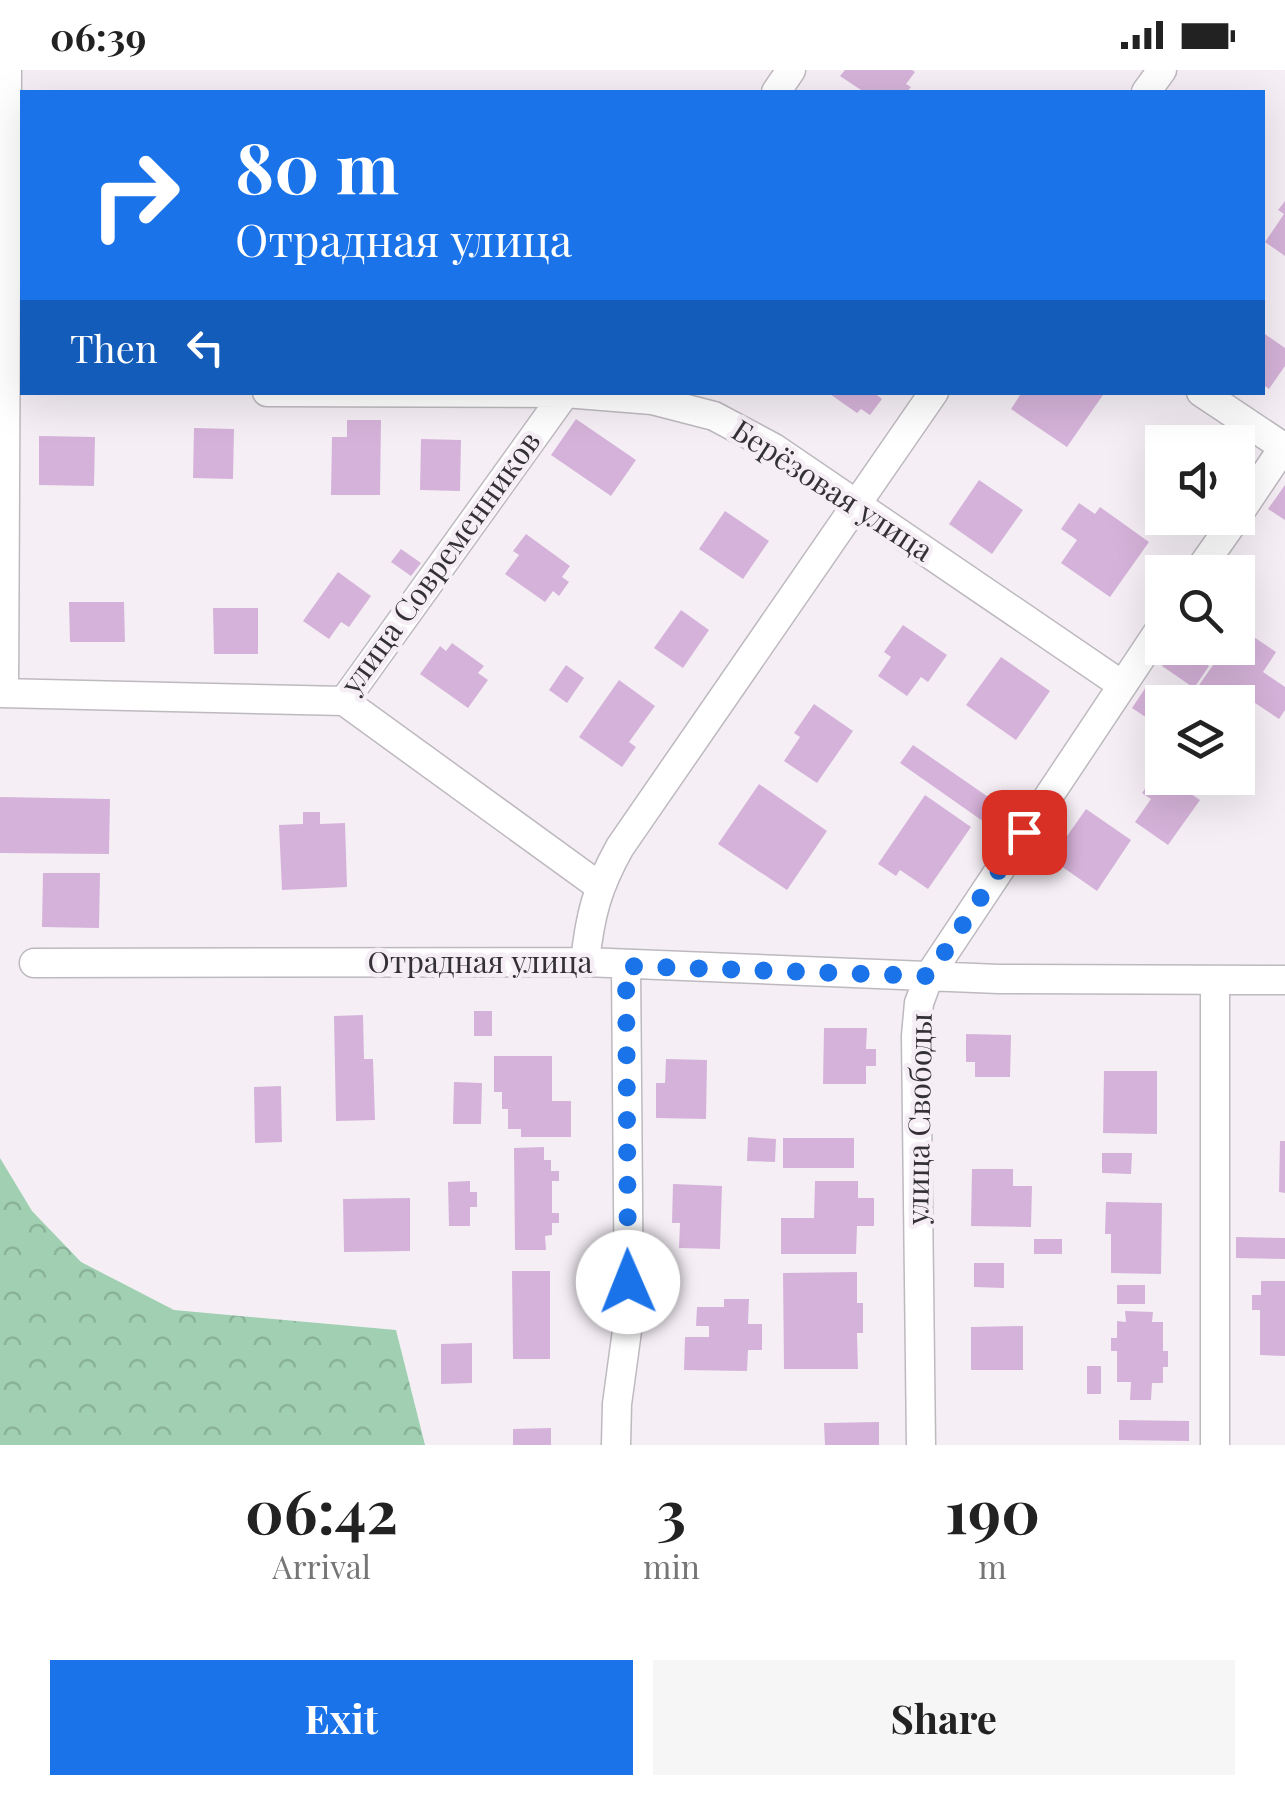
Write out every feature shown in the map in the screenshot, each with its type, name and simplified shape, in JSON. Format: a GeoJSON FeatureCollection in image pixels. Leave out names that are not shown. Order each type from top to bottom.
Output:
{"type":"FeatureCollection","features":[{"type":"Feature","properties":{"kind":"street"},"geometry":{"type":"LineString","coordinates":[[2,693],[12,88]]}},
{"type":"Feature","properties":{"kind":"street","name":"улица Современников"},"geometry":{"type":"LineString","coordinates":[[2,693],[344,701],[565,395]]}},
{"type":"Feature","properties":{"kind":"street","name":"Берёзовая улица"},"geometry":{"type":"LineString","coordinates":[[591,395],[652,400],[714,416],[774,448],[1122,685]]}},
{"type":"Feature","properties":{"kind":"street"},"geometry":{"type":"LineString","coordinates":[[585,962],[590,917],[599,886],[620,847],[932,395]]}},
{"type":"Feature","properties":{"kind":"street"},"geometry":{"type":"LineString","coordinates":[[1206,395],[1284,447],[1255,490]]}},
{"type":"Feature","properties":{"kind":"street","name":"улица Свободы"},"geometry":{"type":"LineString","coordinates":[[921,1445],[916,1036],[920,1004],[929,976],[1145,651]]}},
{"type":"Feature","properties":{"kind":"street"},"geometry":{"type":"LineString","coordinates":[[344,701],[599,886]]}},
{"type":"Feature","properties":{"kind":"street","name":"Отрадная улица"},"geometry":{"type":"LineString","coordinates":[[34,962],[585,962],[929,976],[1285,980]]}},
{"type":"Feature","properties":{"kind":"street"},"geometry":{"type":"LineString","coordinates":[[616,1445],[617,1404],[630,1316],[626,966]]}},
{"type":"Feature","properties":{"kind":"street"},"geometry":{"type":"LineString","coordinates":[[1215,1445],[1216,980]]}},
{"type":"Feature","properties":{"kind":"green space"},"geometry":{"type":"Polygon","coordinates":[[[0,1158],[32,1211],[81,1262],[174,1310],[396,1330],[425,1445],[0,1445],[0,1158]]]}},
{"type":"Feature","properties":{"kind":"building"},"geometry":{"type":"Polygon","coordinates":[[[845,70],[915,72],[906,84],[911,87],[909,90],[861,90],[840,76],[845,70]]]}},
{"type":"Feature","properties":{"kind":"building"},"geometry":{"type":"Polygon","coordinates":[[[1285,201],[1285,256],[1265,242],[1284,214],[1278,210],[1285,201]]]}},
{"type":"Feature","properties":{"kind":"building"},"geometry":{"type":"Polygon","coordinates":[[[1265,334],[1285,348],[1285,366],[1269,389],[1265,386],[1265,334]]]}},
{"type":"Feature","properties":{"kind":"building"},"geometry":{"type":"Polygon","coordinates":[[[831,395],[877,395],[882,399],[870,415],[861,409],[857,413],[831,395]]]}},
{"type":"Feature","properties":{"kind":"building"},"geometry":{"type":"Polygon","coordinates":[[[1020,395],[1103,395],[1067,447],[1011,409],[1020,395]]]}},
{"type":"Feature","properties":{"kind":"building"},"geometry":{"type":"Polygon","coordinates":[[[576,419],[636,460],[611,496],[551,455],[576,419]]]}},
{"type":"Feature","properties":{"kind":"building"},"geometry":{"type":"Polygon","coordinates":[[[347,420],[381,420],[380,495],[331,495],[332,437],[347,437],[347,420]]]}},
{"type":"Feature","properties":{"kind":"building"},"geometry":{"type":"Polygon","coordinates":[[[194,428],[234,429],[233,479],[193,478],[194,428]]]}},
{"type":"Feature","properties":{"kind":"building"},"geometry":{"type":"Polygon","coordinates":[[[39,436],[95,437],[94,486],[39,485],[39,436]]]}},
{"type":"Feature","properties":{"kind":"building"},"geometry":{"type":"Polygon","coordinates":[[[421,439],[461,440],[460,491],[420,490],[421,439]]]}},
{"type":"Feature","properties":{"kind":"building"},"geometry":{"type":"Polygon","coordinates":[[[979,480],[1023,510],[992,554],[949,524],[979,480]]]}},
{"type":"Feature","properties":{"kind":"building"},"geometry":{"type":"Polygon","coordinates":[[[1285,485],[1285,520],[1268,509],[1285,485]]]}},
{"type":"Feature","properties":{"kind":"building"},"geometry":{"type":"Polygon","coordinates":[[[1079,503],[1095,514],[1100,507],[1149,542],[1110,597],[1061,563],[1077,540],[1061,529],[1079,503]]]}},
{"type":"Feature","properties":{"kind":"building"},"geometry":{"type":"Polygon","coordinates":[[[725,511],[769,541],[743,579],[699,549],[725,511]]]}},
{"type":"Feature","properties":{"kind":"building"},"geometry":{"type":"Polygon","coordinates":[[[526,534],[570,566],[562,577],[569,582],[559,596],[553,591],[545,602],[505,574],[519,555],[513,551],[526,534]]]}},
{"type":"Feature","properties":{"kind":"building"},"geometry":{"type":"Polygon","coordinates":[[[401,549],[421,563],[411,576],[391,562],[401,549]]]}},
{"type":"Feature","properties":{"kind":"building"},"geometry":{"type":"Polygon","coordinates":[[[338,572],[371,596],[349,627],[341,622],[329,639],[303,621],[338,572]]]}},
{"type":"Feature","properties":{"kind":"building"},"geometry":{"type":"Polygon","coordinates":[[[69,602],[124,602],[125,642],[70,642],[69,602]]]}},
{"type":"Feature","properties":{"kind":"building"},"geometry":{"type":"Polygon","coordinates":[[[213,608],[258,608],[258,654],[214,654],[213,608]]]}},
{"type":"Feature","properties":{"kind":"building"},"geometry":{"type":"Polygon","coordinates":[[[681,610],[709,630],[683,668],[654,648],[681,610]]]}},
{"type":"Feature","properties":{"kind":"building"},"geometry":{"type":"Polygon","coordinates":[[[903,625],[947,655],[928,682],[921,677],[907,696],[878,676],[891,657],[884,652],[903,625]]]}},
{"type":"Feature","properties":{"kind":"building"},"geometry":{"type":"Polygon","coordinates":[[[1255,638],[1276,652],[1263,672],[1285,687],[1285,710],[1279,719],[1255,703],[1255,685],[1199,685],[1213,665],[1255,665],[1255,638]]]}},
{"type":"Feature","properties":{"kind":"building"},"geometry":{"type":"Polygon","coordinates":[[[452,643],[484,666],[478,673],[488,680],[468,708],[420,674],[440,646],[446,651],[452,643]]]}},
{"type":"Feature","properties":{"kind":"building"},"geometry":{"type":"Polygon","coordinates":[[[1001,657],[1050,691],[1016,740],[966,705],[1001,657]]]}},
{"type":"Feature","properties":{"kind":"building"},"geometry":{"type":"Polygon","coordinates":[[[566,665],[584,678],[567,703],[549,690],[566,665]]]}},
{"type":"Feature","properties":{"kind":"building"},"geometry":{"type":"Polygon","coordinates":[[[1162,666],[1209,666],[1196,685],[1190,685],[1162,666]]]}},
{"type":"Feature","properties":{"kind":"building"},"geometry":{"type":"Polygon","coordinates":[[[619,680],[655,706],[629,742],[636,747],[622,767],[579,737],[619,680]]]}},
{"type":"Feature","properties":{"kind":"building"},"geometry":{"type":"Polygon","coordinates":[[[1145,688],[1145,717],[1132,708],[1145,688]]]}},
{"type":"Feature","properties":{"kind":"building"},"geometry":{"type":"Polygon","coordinates":[[[814,704],[853,731],[817,783],[784,761],[800,737],[794,733],[814,704]]]}},
{"type":"Feature","properties":{"kind":"building"},"geometry":{"type":"Polygon","coordinates":[[[913,745],[1010,812],[997,831],[900,763],[913,745]]]}},
{"type":"Feature","properties":{"kind":"building"},"geometry":{"type":"Polygon","coordinates":[[[759,784],[827,831],[787,890],[718,844],[759,784]]]}},
{"type":"Feature","properties":{"kind":"building"},"geometry":{"type":"Polygon","coordinates":[[[925,795],[971,827],[928,889],[900,870],[896,876],[878,864],[925,795]]]}},
{"type":"Feature","properties":{"kind":"building"},"geometry":{"type":"Polygon","coordinates":[[[1145,795],[1192,795],[1200,800],[1168,845],[1135,822],[1151,799],[1145,795]]]}},
{"type":"Feature","properties":{"kind":"building"},"geometry":{"type":"Polygon","coordinates":[[[0,797],[110,799],[109,854],[0,853],[0,797]]]}},
{"type":"Feature","properties":{"kind":"building"},"geometry":{"type":"Polygon","coordinates":[[[1086,809],[1131,840],[1097,891],[1051,859],[1086,809]]]}},
{"type":"Feature","properties":{"kind":"building"},"geometry":{"type":"Polygon","coordinates":[[[303,812],[320,812],[320,824],[345,823],[347,887],[282,890],[279,825],[303,824],[303,812]]]}},
{"type":"Feature","properties":{"kind":"building"},"geometry":{"type":"Polygon","coordinates":[[[43,873],[100,873],[99,928],[42,927],[43,873]]]}},
{"type":"Feature","properties":{"kind":"building"},"geometry":{"type":"Polygon","coordinates":[[[474,1011],[492,1011],[492,1036],[474,1036],[474,1011]]]}},
{"type":"Feature","properties":{"kind":"building"},"geometry":{"type":"Polygon","coordinates":[[[363,1015],[364,1059],[373,1059],[375,1120],[336,1121],[334,1016],[363,1015]]]}},
{"type":"Feature","properties":{"kind":"building"},"geometry":{"type":"Polygon","coordinates":[[[824,1028],[867,1028],[866,1049],[876,1049],[876,1066],[866,1066],[866,1084],[823,1084],[824,1028]]]}},
{"type":"Feature","properties":{"kind":"building"},"geometry":{"type":"Polygon","coordinates":[[[966,1034],[1011,1035],[1010,1077],[975,1077],[975,1062],[966,1062],[966,1034]]]}},
{"type":"Feature","properties":{"kind":"building"},"geometry":{"type":"Polygon","coordinates":[[[494,1056],[552,1056],[552,1101],[571,1101],[571,1137],[521,1137],[521,1129],[508,1129],[508,1109],[502,1109],[502,1092],[494,1092],[494,1056]]]}},
{"type":"Feature","properties":{"kind":"building"},"geometry":{"type":"Polygon","coordinates":[[[666,1059],[707,1060],[706,1119],[656,1118],[656,1083],[665,1083],[666,1059]]]}},
{"type":"Feature","properties":{"kind":"building"},"geometry":{"type":"Polygon","coordinates":[[[1104,1071],[1157,1071],[1157,1134],[1103,1133],[1104,1071]]]}},
{"type":"Feature","properties":{"kind":"building"},"geometry":{"type":"Polygon","coordinates":[[[454,1082],[482,1083],[481,1124],[453,1124],[454,1082]]]}},
{"type":"Feature","properties":{"kind":"building"},"geometry":{"type":"Polygon","coordinates":[[[281,1086],[282,1142],[255,1143],[254,1087],[281,1086]]]}},
{"type":"Feature","properties":{"kind":"building"},"geometry":{"type":"Polygon","coordinates":[[[748,1137],[776,1139],[775,1162],[747,1161],[748,1137]]]}},
{"type":"Feature","properties":{"kind":"building"},"geometry":{"type":"Polygon","coordinates":[[[783,1138],[854,1138],[854,1168],[783,1168],[783,1138]]]}},
{"type":"Feature","properties":{"kind":"building"},"geometry":{"type":"Polygon","coordinates":[[[1280,1141],[1285,1141],[1285,1193],[1279,1192],[1280,1141]]]}},
{"type":"Feature","properties":{"kind":"building"},"geometry":{"type":"Polygon","coordinates":[[[544,1147],[544,1160],[551,1160],[551,1171],[559,1171],[559,1181],[552,1181],[552,1213],[559,1213],[559,1223],[552,1223],[552,1235],[545,1236],[546,1250],[515,1250],[514,1148],[544,1147]]]}},
{"type":"Feature","properties":{"kind":"building"},"geometry":{"type":"Polygon","coordinates":[[[1102,1153],[1132,1153],[1131,1174],[1102,1173],[1102,1153]]]}},
{"type":"Feature","properties":{"kind":"building"},"geometry":{"type":"Polygon","coordinates":[[[972,1169],[1013,1169],[1013,1186],[1032,1186],[1031,1227],[971,1226],[972,1169]]]}},
{"type":"Feature","properties":{"kind":"building"},"geometry":{"type":"Polygon","coordinates":[[[470,1181],[470,1192],[477,1192],[477,1207],[470,1207],[470,1226],[449,1226],[448,1182],[470,1181]]]}},
{"type":"Feature","properties":{"kind":"building"},"geometry":{"type":"Polygon","coordinates":[[[815,1181],[858,1181],[858,1198],[874,1198],[874,1226],[857,1226],[856,1254],[781,1254],[781,1218],[814,1218],[815,1181]]]}},
{"type":"Feature","properties":{"kind":"building"},"geometry":{"type":"Polygon","coordinates":[[[673,1184],[722,1186],[720,1249],[679,1248],[680,1223],[672,1223],[673,1184]]]}},
{"type":"Feature","properties":{"kind":"building"},"geometry":{"type":"Polygon","coordinates":[[[410,1198],[410,1251],[344,1252],[343,1199],[410,1198]]]}},
{"type":"Feature","properties":{"kind":"building"},"geometry":{"type":"Polygon","coordinates":[[[1106,1202],[1162,1203],[1161,1274],[1111,1273],[1111,1234],[1105,1234],[1106,1202]]]}},
{"type":"Feature","properties":{"kind":"building"},"geometry":{"type":"Polygon","coordinates":[[[1236,1237],[1285,1238],[1285,1259],[1236,1258],[1236,1237]]]}},
{"type":"Feature","properties":{"kind":"building"},"geometry":{"type":"Polygon","coordinates":[[[1034,1239],[1062,1239],[1062,1254],[1034,1254],[1034,1239]]]}},
{"type":"Feature","properties":{"kind":"building"},"geometry":{"type":"Polygon","coordinates":[[[974,1263],[1004,1263],[1004,1288],[974,1287],[974,1263]]]}},
{"type":"Feature","properties":{"kind":"building"},"geometry":{"type":"Polygon","coordinates":[[[512,1271],[550,1271],[550,1359],[513,1359],[512,1271]]]}},
{"type":"Feature","properties":{"kind":"building"},"geometry":{"type":"Polygon","coordinates":[[[857,1272],[857,1303],[863,1303],[863,1333],[857,1333],[858,1369],[784,1369],[783,1273],[857,1272]]]}},
{"type":"Feature","properties":{"kind":"building"},"geometry":{"type":"Polygon","coordinates":[[[1261,1281],[1285,1281],[1285,1356],[1260,1355],[1260,1310],[1252,1310],[1252,1295],[1261,1295],[1261,1281]]]}},
{"type":"Feature","properties":{"kind":"building"},"geometry":{"type":"Polygon","coordinates":[[[1117,1285],[1145,1285],[1145,1304],[1117,1304],[1117,1285]]]}},
{"type":"Feature","properties":{"kind":"building"},"geometry":{"type":"Polygon","coordinates":[[[724,1299],[749,1299],[748,1324],[762,1324],[762,1350],[748,1350],[747,1371],[684,1370],[685,1337],[709,1337],[709,1326],[696,1326],[697,1307],[724,1307],[724,1299]]]}},
{"type":"Feature","properties":{"kind":"building"},"geometry":{"type":"Polygon","coordinates":[[[1125,1311],[1153,1312],[1152,1322],[1163,1322],[1163,1351],[1168,1351],[1168,1367],[1163,1367],[1163,1383],[1152,1383],[1151,1400],[1130,1400],[1131,1382],[1117,1382],[1117,1351],[1111,1351],[1111,1338],[1117,1338],[1117,1321],[1126,1322],[1125,1311]]]}},
{"type":"Feature","properties":{"kind":"building"},"geometry":{"type":"Polygon","coordinates":[[[1023,1326],[1023,1370],[971,1370],[971,1327],[1023,1326]]]}},
{"type":"Feature","properties":{"kind":"building"},"geometry":{"type":"Polygon","coordinates":[[[472,1343],[472,1383],[441,1384],[441,1344],[472,1343]]]}},
{"type":"Feature","properties":{"kind":"building"},"geometry":{"type":"Polygon","coordinates":[[[1087,1366],[1101,1366],[1101,1394],[1087,1394],[1087,1366]]]}},
{"type":"Feature","properties":{"kind":"building"},"geometry":{"type":"Polygon","coordinates":[[[1119,1420],[1189,1421],[1189,1441],[1119,1440],[1119,1420]]]}},
{"type":"Feature","properties":{"kind":"building"},"geometry":{"type":"Polygon","coordinates":[[[879,1422],[879,1445],[825,1445],[824,1423],[879,1422]]]}},
{"type":"Feature","properties":{"kind":"building"},"geometry":{"type":"Polygon","coordinates":[[[551,1428],[551,1445],[513,1445],[513,1429],[551,1428]]]}},
{"type":"Feature","properties":{"kind":"route"},"geometry":{"type":"LineString","coordinates":[[628,1282],[626,966],[929,976],[1024,832]]}}]}
